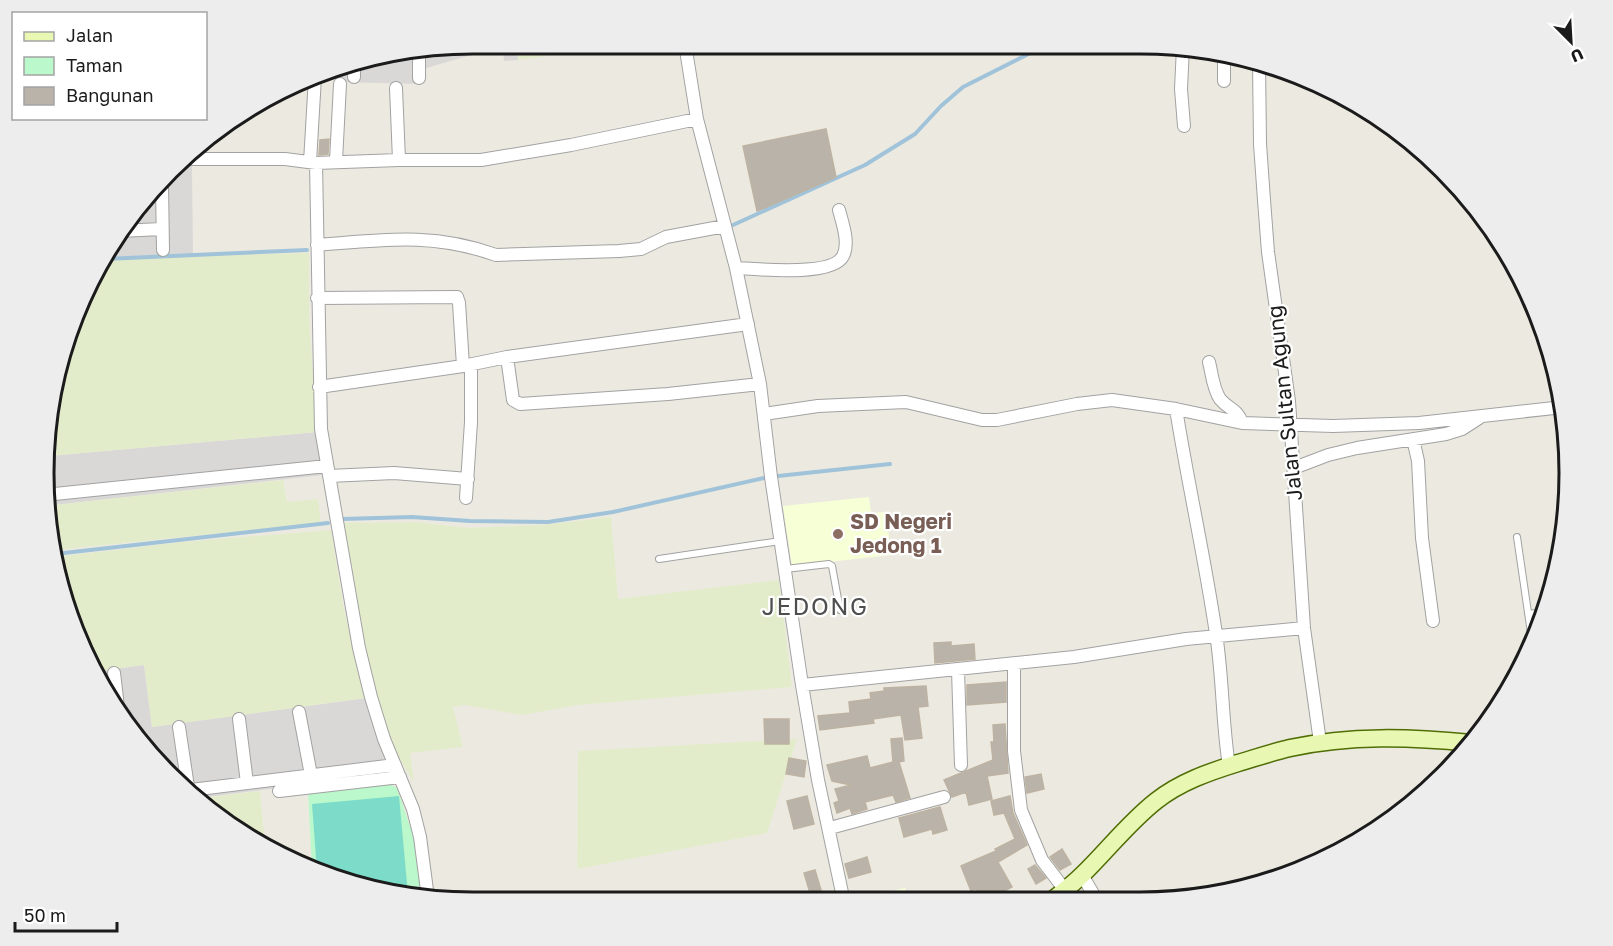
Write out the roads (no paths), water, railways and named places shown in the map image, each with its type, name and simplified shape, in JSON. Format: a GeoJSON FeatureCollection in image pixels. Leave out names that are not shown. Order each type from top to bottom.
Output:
{"type":"FeatureCollection","features":[{"type":"Feature","properties":{"kind":"street"},"geometry":{"type":"LineString","coordinates":[[687,54],[697,119],[736,268],[760,384],[784,570],[802,686],[818,780],[842,892]]}},
{"type":"Feature","properties":{"kind":"street"},"geometry":{"type":"LineString","coordinates":[[1183,57],[1181,89],[1184,126]]}},
{"type":"Feature","properties":{"kind":"street"},"geometry":{"type":"LineString","coordinates":[[418,78],[419,58]]}},
{"type":"Feature","properties":{"kind":"street"},"geometry":{"type":"LineString","coordinates":[[1224,62],[1224,81]]}},
{"type":"Feature","properties":{"kind":"street"},"geometry":{"type":"LineString","coordinates":[[354,71],[354,77]]}},
{"type":"Feature","properties":{"kind":"street","name":"Jalan Sultan Agung"},"geometry":{"type":"LineString","coordinates":[[1259,71],[1260,144],[1264,200],[1294,468],[1304,628],[1320,742]]}},
{"type":"Feature","properties":{"kind":"street"},"geometry":{"type":"LineString","coordinates":[[336,161],[340,84]]}},
{"type":"Feature","properties":{"kind":"street"},"geometry":{"type":"LineString","coordinates":[[315,85],[313,162],[321,429],[359,648],[370,697],[413,809],[420,837],[427,889]]}},
{"type":"Feature","properties":{"kind":"street"},"geometry":{"type":"LineString","coordinates":[[396,88],[399,160]]}},
{"type":"Feature","properties":{"kind":"street"},"geometry":{"type":"LineString","coordinates":[[196,159],[285,159],[313,162],[482,160],[571,145],[697,119]]}},
{"type":"Feature","properties":{"kind":"street"},"geometry":{"type":"LineString","coordinates":[[162,193],[163,250]]}},
{"type":"Feature","properties":{"kind":"street"},"geometry":{"type":"LineString","coordinates":[[736,268],[789,272],[838,262],[844,255],[845,247],[839,210]]}},
{"type":"Feature","properties":{"kind":"street"},"geometry":{"type":"LineString","coordinates":[[317,245],[401,238],[446,241],[496,255],[619,251],[641,249],[666,237],[725,226]]}},
{"type":"Feature","properties":{"kind":"street"},"geometry":{"type":"LineString","coordinates":[[132,231],[162,230]]}},
{"type":"Feature","properties":{"kind":"street"},"geometry":{"type":"LineString","coordinates":[[317,298],[455,296],[459,303],[467,365],[471,422],[466,498]]}},
{"type":"Feature","properties":{"kind":"street"},"geometry":{"type":"LineString","coordinates":[[319,387],[507,357],[748,324]]}},
{"type":"Feature","properties":{"kind":"street"},"geometry":{"type":"LineString","coordinates":[[507,357],[513,400],[516,404],[668,394],[760,384]]}},
{"type":"Feature","properties":{"kind":"street"},"geometry":{"type":"LineString","coordinates":[[1209,362],[1215,389],[1221,399],[1237,412],[1242,423]]}},
{"type":"Feature","properties":{"kind":"street"},"geometry":{"type":"LineString","coordinates":[[764,414],[818,406],[906,402],[982,420],[997,420],[1077,404],[1112,400],[1176,409],[1242,423],[1290,426],[1384,425],[1554,408]]}},
{"type":"Feature","properties":{"kind":"street"},"geometry":{"type":"LineString","coordinates":[[1176,409],[1190,497],[1217,636],[1222,718],[1229,766]]}},
{"type":"Feature","properties":{"kind":"street"},"geometry":{"type":"LineString","coordinates":[[1294,468],[1338,453],[1454,431],[1480,417]]}},
{"type":"Feature","properties":{"kind":"street"},"geometry":{"type":"LineString","coordinates":[[1413,439],[1418,461],[1422,538],[1433,621]]}},
{"type":"Feature","properties":{"kind":"street"},"geometry":{"type":"LineString","coordinates":[[55,494],[328,471],[468,479]]}},
{"type":"Feature","properties":{"kind":"street"},"geometry":{"type":"LineString","coordinates":[[802,686],[1014,664],[1103,653],[1178,640],[1304,628]]}},
{"type":"Feature","properties":{"kind":"street"},"geometry":{"type":"LineString","coordinates":[[1014,664],[1014,743],[1021,810],[1042,860],[1065,890]]}},
{"type":"Feature","properties":{"kind":"street"},"geometry":{"type":"LineString","coordinates":[[958,670],[961,765]]}},
{"type":"Feature","properties":{"kind":"street"},"geometry":{"type":"LineString","coordinates":[[114,673],[116,692]]}},
{"type":"Feature","properties":{"kind":"street"},"geometry":{"type":"LineString","coordinates":[[299,712],[311,775]]}},
{"type":"Feature","properties":{"kind":"street"},"geometry":{"type":"LineString","coordinates":[[238,718],[247,783]]}},
{"type":"Feature","properties":{"kind":"street"},"geometry":{"type":"LineString","coordinates":[[179,727],[187,778]]}},
{"type":"Feature","properties":{"kind":"street"},"geometry":{"type":"LineString","coordinates":[[1062,892],[1155,802],[1174,788],[1195,778],[1288,748],[1320,742],[1380,737],[1461,742]]}},
{"type":"Feature","properties":{"kind":"street"},"geometry":{"type":"LineString","coordinates":[[198,789],[311,775],[397,771]]}},
{"type":"Feature","properties":{"kind":"street"},"geometry":{"type":"LineString","coordinates":[[279,791],[397,771]]}},
{"type":"Feature","properties":{"kind":"street"},"geometry":{"type":"LineString","coordinates":[[830,828],[944,797]]}},
{"type":"Feature","properties":{"kind":"street"},"geometry":{"type":"LineString","coordinates":[[1082,875],[1092,892]]}},
{"type":"Feature","properties":{"kind":"lane"},"geometry":{"type":"LineString","coordinates":[[1517,537],[1529,628]]}},
{"type":"Feature","properties":{"kind":"lane"},"geometry":{"type":"LineString","coordinates":[[659,560],[780,541]]}},
{"type":"Feature","properties":{"kind":"lane"},"geometry":{"type":"LineString","coordinates":[[784,570],[829,564],[832,566],[840,610]]}},
{"type":"Feature","properties":{"kind":"lane"},"geometry":{"type":"LineString","coordinates":[[1528,614],[1535,613]]}},
{"type":"Feature","properties":{"kind":"waterway"},"geometry":{"type":"LineString","coordinates":[[733,225],[865,165],[915,134],[941,106],[963,87],[1028,54]]}},
{"type":"Feature","properties":{"kind":"waterway"},"geometry":{"type":"LineString","coordinates":[[113,259],[307,250]]}},
{"type":"Feature","properties":{"kind":"waterway"},"geometry":{"type":"LineString","coordinates":[[778,476],[890,464]]}},
{"type":"Feature","properties":{"kind":"waterway"},"geometry":{"type":"LineString","coordinates":[[342,519],[412,517],[470,521],[548,522],[613,512],[764,478]]}},
{"type":"Feature","properties":{"kind":"waterway"},"geometry":{"type":"LineString","coordinates":[[62,553],[328,523]]}},
{"type":"Feature","properties":{"kind":"place","name":"SD Negeri Jedong 1"},"geometry":{"type":"Point","coordinates":[838,534]}},
{"type":"Feature","properties":{"kind":"district","name":"JEDONG"},"geometry":{"type":"Point","coordinates":[815,607]}}]}
